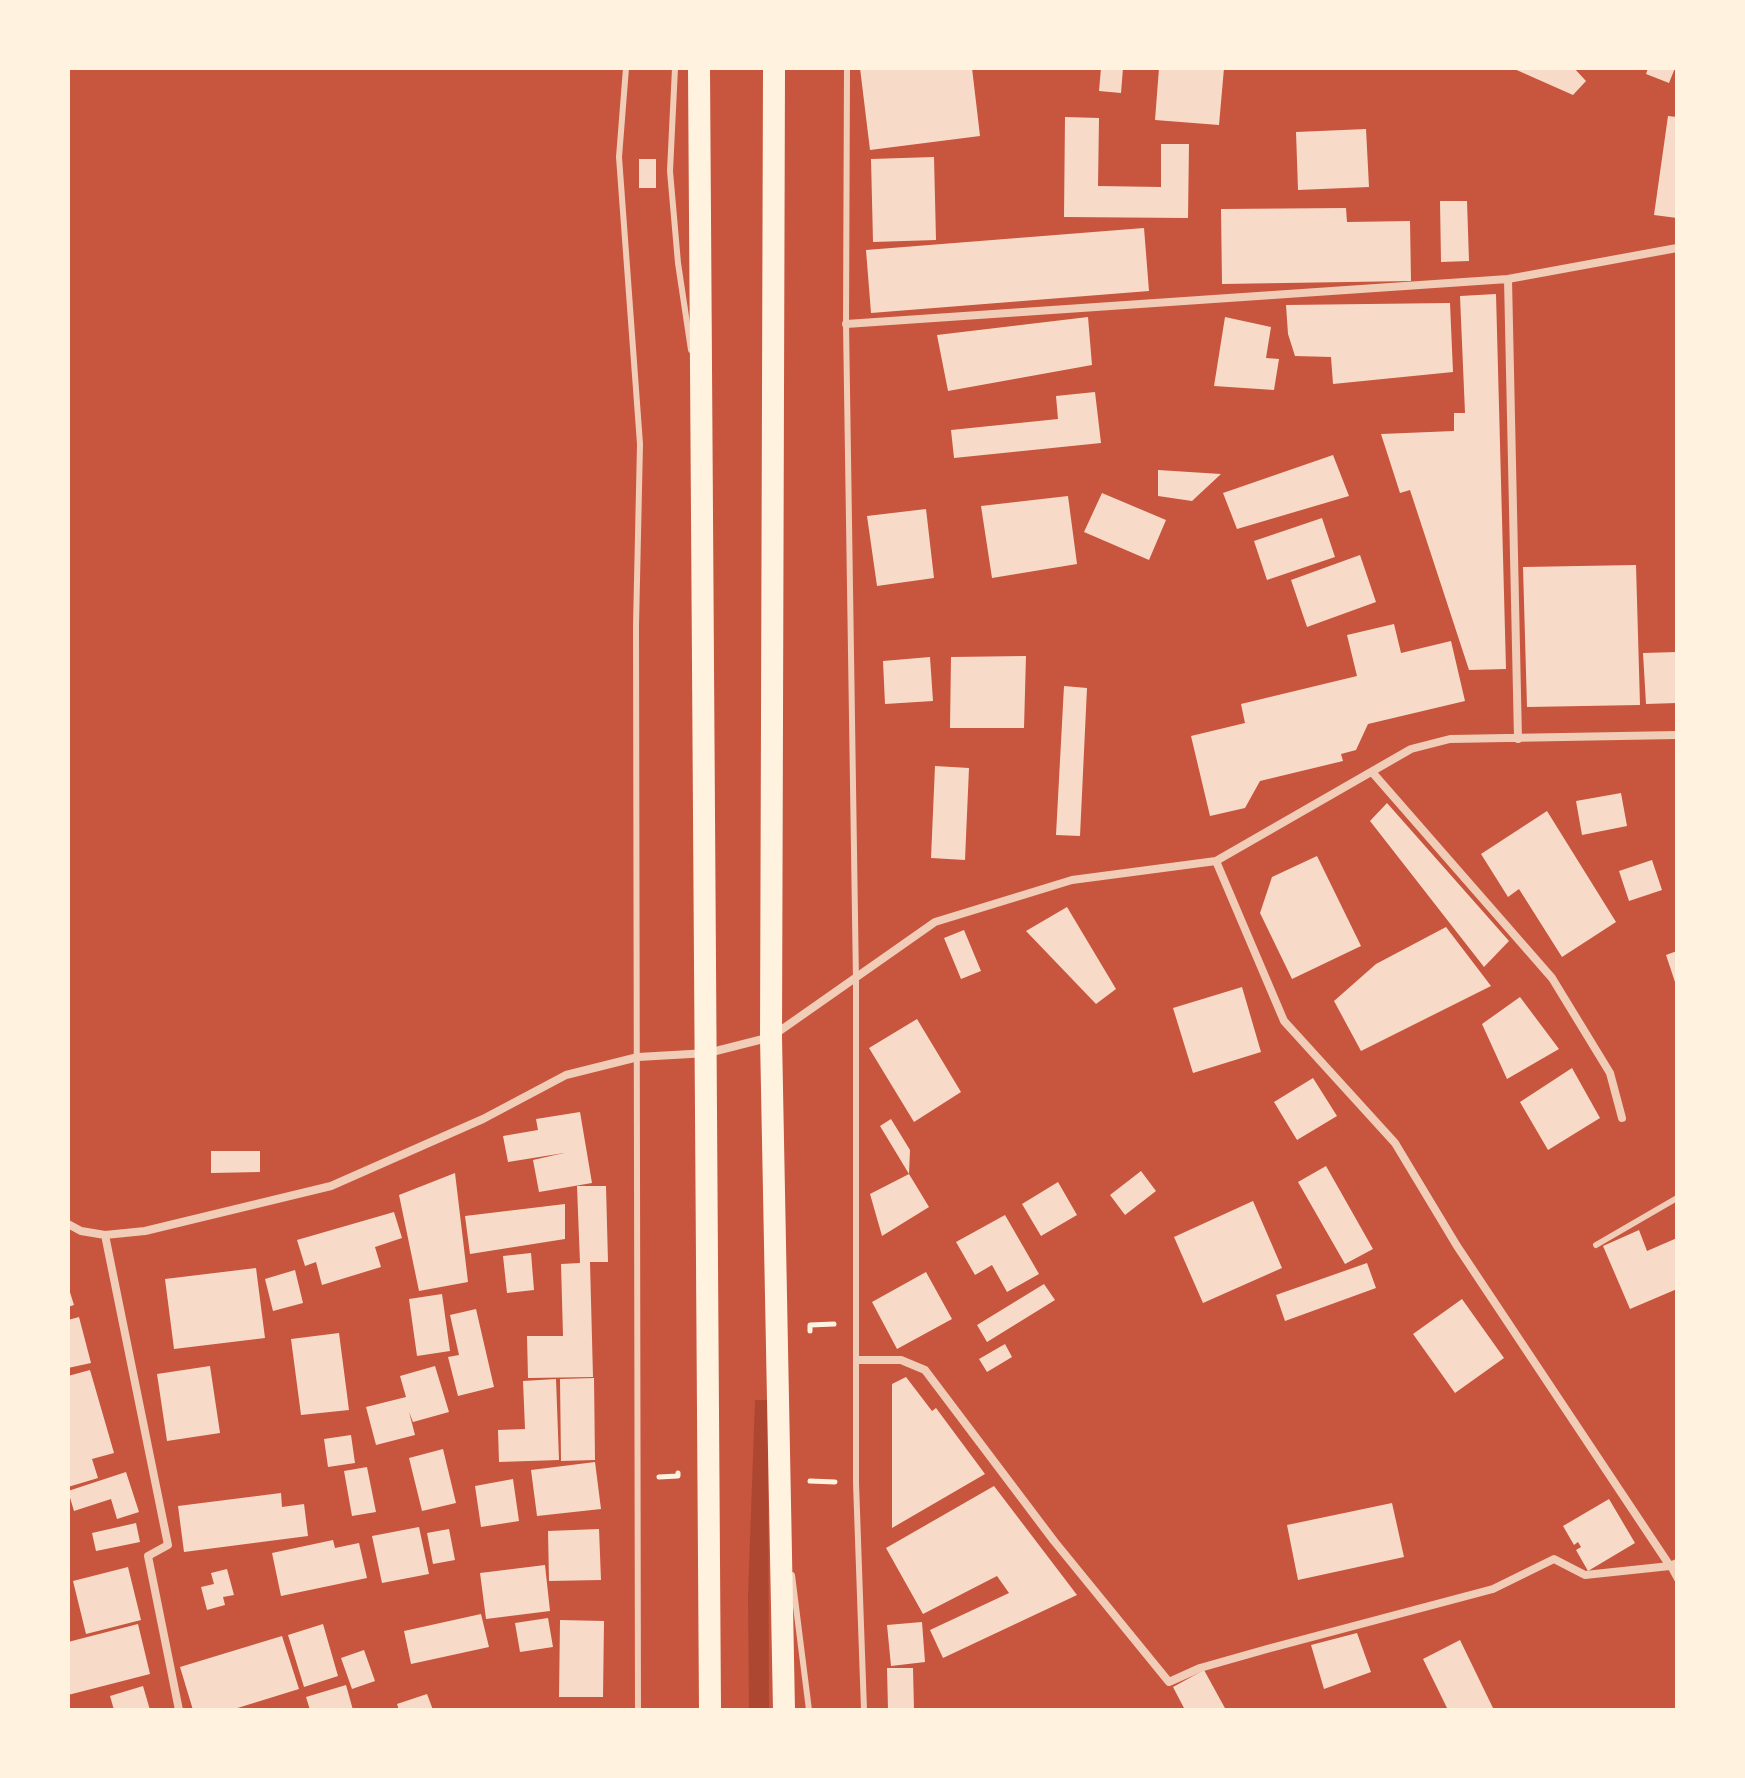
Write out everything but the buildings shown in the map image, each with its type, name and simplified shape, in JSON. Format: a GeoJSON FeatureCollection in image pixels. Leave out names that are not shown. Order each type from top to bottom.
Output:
{"type":"FeatureCollection","features":[{"type":"Feature","properties":{"kind":"highway"},"geometry":{"type":"LineString","coordinates":[[699,68],[708,1053],[710,1710]]}},
{"type":"Feature","properties":{"kind":"highway"},"geometry":{"type":"LineString","coordinates":[[774,68],[771,1037],[784,1710]]}},
{"type":"Feature","properties":{"kind":"street"},"geometry":{"type":"LineString","coordinates":[[846,324],[1508,279],[1677,248]]}},
{"type":"Feature","properties":{"kind":"street"},"geometry":{"type":"LineString","coordinates":[[1508,279],[1518,739]]}},
{"type":"Feature","properties":{"kind":"street"},"geometry":{"type":"LineString","coordinates":[[68,1224],[81,1231],[105,1235],[145,1231],[331,1186],[483,1119],[566,1075],[638,1057],[708,1053],[771,1037],[856,981],[935,922],[1072,880],[1216,861],[1411,749],[1450,739],[1677,735]]}},
{"type":"Feature","properties":{"kind":"street"},"geometry":{"type":"LineString","coordinates":[[1372,772],[1552,978],[1610,1073],[1622,1118]]}},
{"type":"Feature","properties":{"kind":"street"},"geometry":{"type":"LineString","coordinates":[[858,1360],[901,1360],[925,1370],[1063,1552],[1169,1682],[1200,1668],[1493,1589],[1554,1559],[1585,1575],[1673,1564],[1457,1246],[1395,1143],[1284,1021],[1216,861]]}},
{"type":"Feature","properties":{"kind":"street"},"geometry":{"type":"LineString","coordinates":[[105,1235],[168,1545],[148,1556],[179,1710]]}},
{"type":"Feature","properties":{"kind":"lane"},"geometry":{"type":"LineString","coordinates":[[626,68],[619,157],[640,444],[636,626],[638,1710]]}},
{"type":"Feature","properties":{"kind":"lane"},"geometry":{"type":"LineString","coordinates":[[675,68],[670,171],[678,263],[703,433]]}},
{"type":"Feature","properties":{"kind":"lane"},"geometry":{"type":"LineString","coordinates":[[847,68],[846,324],[856,981],[856,1483],[864,1710]]}},
{"type":"Feature","properties":{"kind":"lane"},"geometry":{"type":"LineString","coordinates":[[1596,1245],[1677,1198]]}},
{"type":"Feature","properties":{"kind":"lane"},"geometry":{"type":"LineString","coordinates":[[781,1496],[809,1710]]}},
{"type":"Feature","properties":{"kind":"lane"},"geometry":{"type":"LineString","coordinates":[[1673,1564],[1677,1579]]}},
{"type":"Feature","properties":{"kind":"lane"},"geometry":{"type":"LineString","coordinates":[[703,1710],[711,1647]]}},
{"type":"Feature","properties":{"kind":"shaded area"},"geometry":{"type":"Polygon","coordinates":[[[755,1400],[768,1400],[769,1710],[749,1710],[748,1596],[755,1400]]]}}]}
